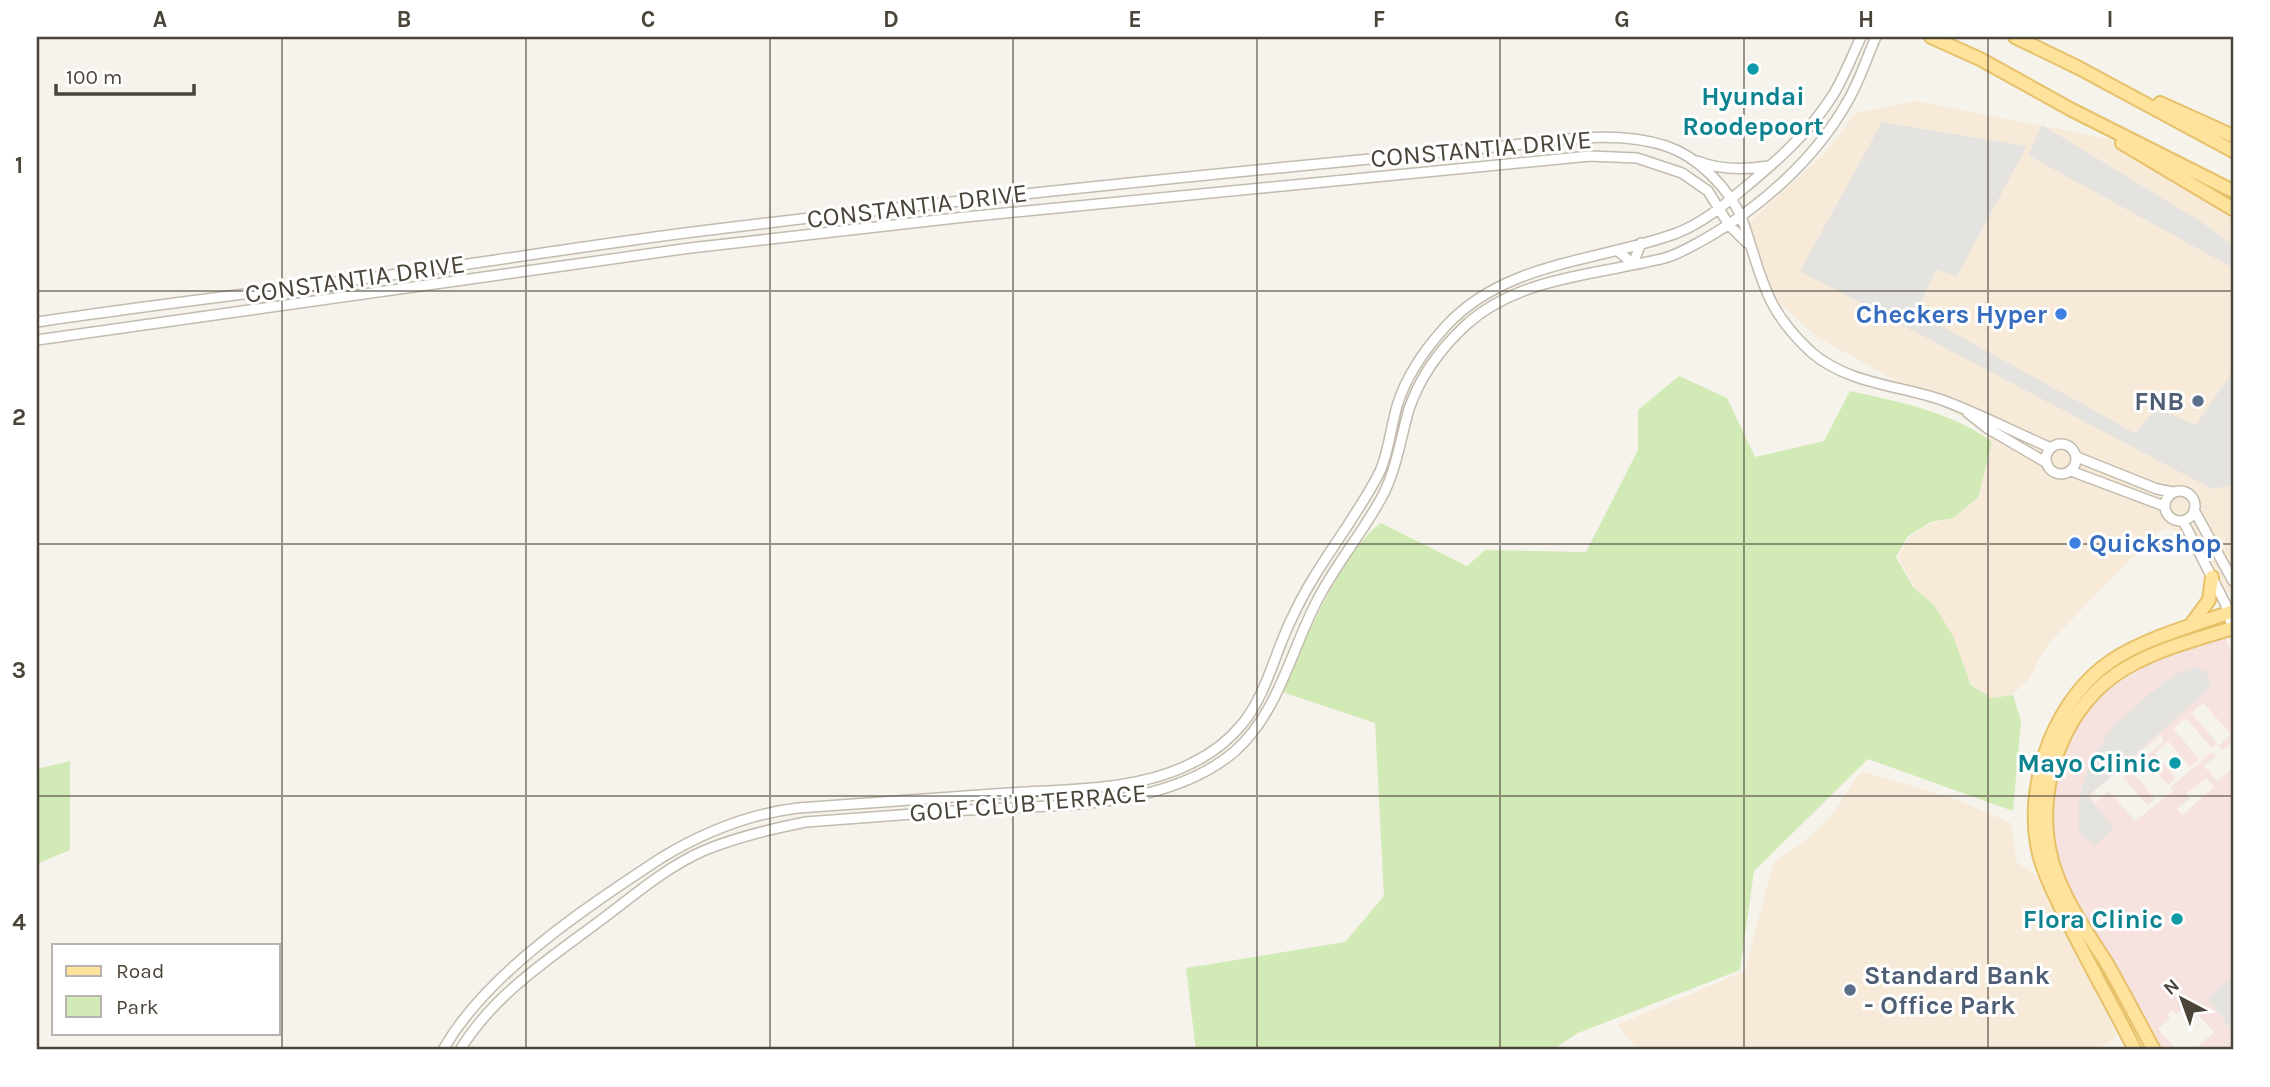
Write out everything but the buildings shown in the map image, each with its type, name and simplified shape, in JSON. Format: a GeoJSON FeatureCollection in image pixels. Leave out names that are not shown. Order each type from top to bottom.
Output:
{"type":"FeatureCollection","features":[{"type":"Feature","properties":{"kind":"main road"},"geometry":{"type":"LineString","coordinates":[[1931,37],[1980,59],[2072,110],[2233,191]]}},
{"type":"Feature","properties":{"kind":"main road"},"geometry":{"type":"LineString","coordinates":[[2015,37],[2233,136]]}},
{"type":"Feature","properties":{"kind":"main road"},"geometry":{"type":"LineString","coordinates":[[2079,68],[2233,151]]}},
{"type":"Feature","properties":{"kind":"main road"},"geometry":{"type":"LineString","coordinates":[[2072,110],[2100,130],[2233,209]]}},
{"type":"Feature","properties":{"kind":"main road"},"geometry":{"type":"LineString","coordinates":[[2190,627],[2209,600],[2212,577]]}},
{"type":"Feature","properties":{"kind":"main road"},"geometry":{"type":"LineString","coordinates":[[2135,1050],[2069,924],[2046,873],[2037,845],[2036,791],[2041,766],[2057,723],[2093,676],[2113,660],[2140,645],[2231,612]]}},
{"type":"Feature","properties":{"kind":"main road"},"geometry":{"type":"LineString","coordinates":[[2154,1050],[2062,887],[2049,846],[2046,805],[2048,786],[2058,751],[2073,720],[2100,687],[2116,674],[2147,658],[2233,629]]}},
{"type":"Feature","properties":{"kind":"main road"},"geometry":{"type":"LineString","coordinates":[[2122,1050],[2125,1031]]}},
{"type":"Feature","properties":{"kind":"street","name":"GOLF CLUB TERRACE"},"geometry":{"type":"LineString","coordinates":[[443,1050],[477,1003],[526,956],[661,858],[724,826],[772,812],[799,808],[1059,790],[1142,781],[1185,767],[1212,750],[1242,724],[1254,707],[1292,618],[1314,577],[1369,493],[1382,467],[1398,403],[1410,376],[1435,338],[1467,307],[1507,282],[1534,271],[1680,232],[1720,208],[1790,149],[1819,116],[1835,93],[1861,37]]}},
{"type":"Feature","properties":{"kind":"street","name":"GOLF CLUB TERRACE"},"geometry":{"type":"LineString","coordinates":[[460,1050],[500,999],[545,960],[672,868],[725,842],[806,822],[1062,804],[1131,796],[1180,785],[1219,763],[1236,750],[1265,716],[1318,599],[1382,496],[1400,450],[1415,393],[1446,346],[1468,323],[1518,293],[1586,273],[1669,257],[1729,225],[1780,183],[1820,142],[1850,98],[1875,39]]}},
{"type":"Feature","properties":{"kind":"street","name":"CONSTANTIA DRIVE"},"geometry":{"type":"LineString","coordinates":[[37,322],[701,231],[955,201],[1587,138],[1624,139],[1657,143],[1695,160],[1741,216],[1748,244],[1768,296],[1780,318],[1813,354],[1849,374],[1935,398],[1966,412],[1987,428],[2047,463]]}},
{"type":"Feature","properties":{"kind":"street","name":"CONSTANTIA DRIVE"},"geometry":{"type":"LineString","coordinates":[[37,340],[690,248],[965,217],[1590,156],[1637,158],[1672,168],[1694,180],[1708,191],[1729,225],[1748,244]]}},
{"type":"Feature","properties":{"kind":"street"},"geometry":{"type":"LineString","coordinates":[[1695,160],[1732,168],[1771,166]]}},
{"type":"Feature","properties":{"kind":"street"},"geometry":{"type":"LineString","coordinates":[[1618,250],[1633,264],[1641,243]]}},
{"type":"Feature","properties":{"kind":"street","name":"CONSTANTIA DRIVE"},"geometry":{"type":"LineString","coordinates":[[1966,412],[1982,415],[2051,448]]}},
{"type":"Feature","properties":{"kind":"street"},"geometry":{"type":"LineString","coordinates":[[2165,506],[2071,471],[2057,473],[2047,463],[2047,454],[2057,444],[2068,445],[2077,457],[2157,489],[2189,493],[2194,502],[2194,510],[2233,581]]}},
{"type":"Feature","properties":{"kind":"street"},"geometry":{"type":"LineString","coordinates":[[2071,471],[2077,457]]}},
{"type":"Feature","properties":{"kind":"street"},"geometry":{"type":"LineString","coordinates":[[2173,492],[2165,500],[2165,510],[2172,519],[2188,519],[2194,510]]}},
{"type":"Feature","properties":{"kind":"street"},"geometry":{"type":"LineString","coordinates":[[2183,521],[2231,612],[2233,629]]}},
{"type":"Feature","properties":{"kind":"shaded area"},"geometry":{"type":"Polygon","coordinates":[[[1917,101],[2109,139],[2186,182],[2233,216],[2233,591],[2216,595],[2190,538],[2168,528],[2157,532],[2052,640],[2039,658],[2030,678],[2013,694],[1991,698],[1971,684],[1953,636],[1934,605],[1914,587],[1898,557],[1909,537],[1931,523],[1954,518],[1979,498],[1992,427],[1966,419],[1817,337],[1768,292],[1749,222],[1824,154],[1856,113],[1917,101]]]}},
{"type":"Feature","properties":{"kind":"shaded area"},"geometry":{"type":"Polygon","coordinates":[[[1882,122],[2027,146],[1957,276],[1936,270],[1916,312],[2135,433],[2156,408],[2196,425],[2233,371],[2233,485],[2212,489],[1800,271],[1882,122]]]}},
{"type":"Feature","properties":{"kind":"shaded area"},"geometry":{"type":"Polygon","coordinates":[[[2042,125],[2203,223],[2233,245],[2233,268],[2028,155],[2042,125]]]}},
{"type":"Feature","properties":{"kind":"shaded area"},"geometry":{"type":"Polygon","coordinates":[[[2225,635],[2233,659],[2233,741],[2223,750],[2218,746],[2231,734],[2203,703],[2191,713],[2217,743],[2212,748],[2186,718],[2173,728],[2199,759],[2190,767],[2168,741],[2155,753],[2176,778],[2168,785],[2146,760],[2132,772],[2155,799],[2147,805],[2123,777],[2164,741],[2160,735],[2089,796],[2095,803],[2109,791],[2135,821],[2173,791],[2171,787],[2212,752],[2216,756],[2204,766],[2217,781],[2233,768],[2233,1050],[2194,1050],[2214,1032],[2188,1004],[2176,1014],[2173,1010],[2167,1015],[2170,1018],[2158,1029],[2177,1050],[2164,1050],[2077,907],[2059,868],[2052,816],[2057,769],[2077,725],[2108,689],[2153,662],[2225,635]],[[2207,778],[2186,793],[2190,798],[2177,809],[2182,815],[2214,787],[2207,778]]]}},
{"type":"Feature","properties":{"kind":"shaded area"},"geometry":{"type":"Polygon","coordinates":[[[2196,667],[2206,672],[2212,686],[2087,797],[2114,828],[2094,846],[2079,831],[2079,799],[2088,768],[2111,728],[2161,684],[2196,667]]]}},
{"type":"Feature","properties":{"kind":"shaded area"},"geometry":{"type":"Polygon","coordinates":[[[1861,771],[1958,800],[2011,823],[2017,863],[2034,873],[2069,934],[2117,1037],[2103,1045],[2103,1050],[1638,1050],[1617,1025],[1745,971],[1773,863],[1811,836],[1833,814],[1861,771]]]}},
{"type":"Feature","properties":{"kind":"shaded area"},"geometry":{"type":"Polygon","coordinates":[[[2233,977],[2233,1033],[2208,998],[2233,977]]]}},
{"type":"Feature","properties":{"kind":"green space"},"geometry":{"type":"Polygon","coordinates":[[[1679,376],[1727,398],[1755,457],[1824,441],[1850,391],[1942,415],[1992,442],[1978,498],[1953,518],[1931,522],[1908,536],[1896,557],[1913,587],[1934,605],[1953,636],[1971,685],[1991,698],[2013,695],[2021,721],[2013,811],[1868,759],[1754,871],[1740,970],[1578,1033],[1552,1050],[1196,1050],[1186,968],[1345,942],[1384,896],[1375,723],[1282,692],[1324,601],[1352,555],[1366,536],[1381,523],[1467,566],[1485,550],[1586,552],[1638,450],[1638,410],[1679,376]]]}},
{"type":"Feature","properties":{"kind":"green space"},"geometry":{"type":"Polygon","coordinates":[[[70,761],[70,850],[37,864],[37,769],[70,761]]]}},
{"type":"Feature","properties":{"kind":"place","name":"Hyundai Roodepoort"},"geometry":{"type":"Point","coordinates":[1753,69]}},
{"type":"Feature","properties":{"kind":"place","name":"Checkers Hyper"},"geometry":{"type":"Point","coordinates":[2061,314]}},
{"type":"Feature","properties":{"kind":"place","name":"FNB"},"geometry":{"type":"Point","coordinates":[2198,401]}},
{"type":"Feature","properties":{"kind":"place","name":"Quickshop"},"geometry":{"type":"Point","coordinates":[2075,543]}},
{"type":"Feature","properties":{"kind":"place","name":"Mayo Clinic"},"geometry":{"type":"Point","coordinates":[2175,763]}},
{"type":"Feature","properties":{"kind":"place","name":"Flora Clinic"},"geometry":{"type":"Point","coordinates":[2177,919]}},
{"type":"Feature","properties":{"kind":"place","name":"Standard Bank - Office Park"},"geometry":{"type":"Point","coordinates":[1850,990]}}]}
